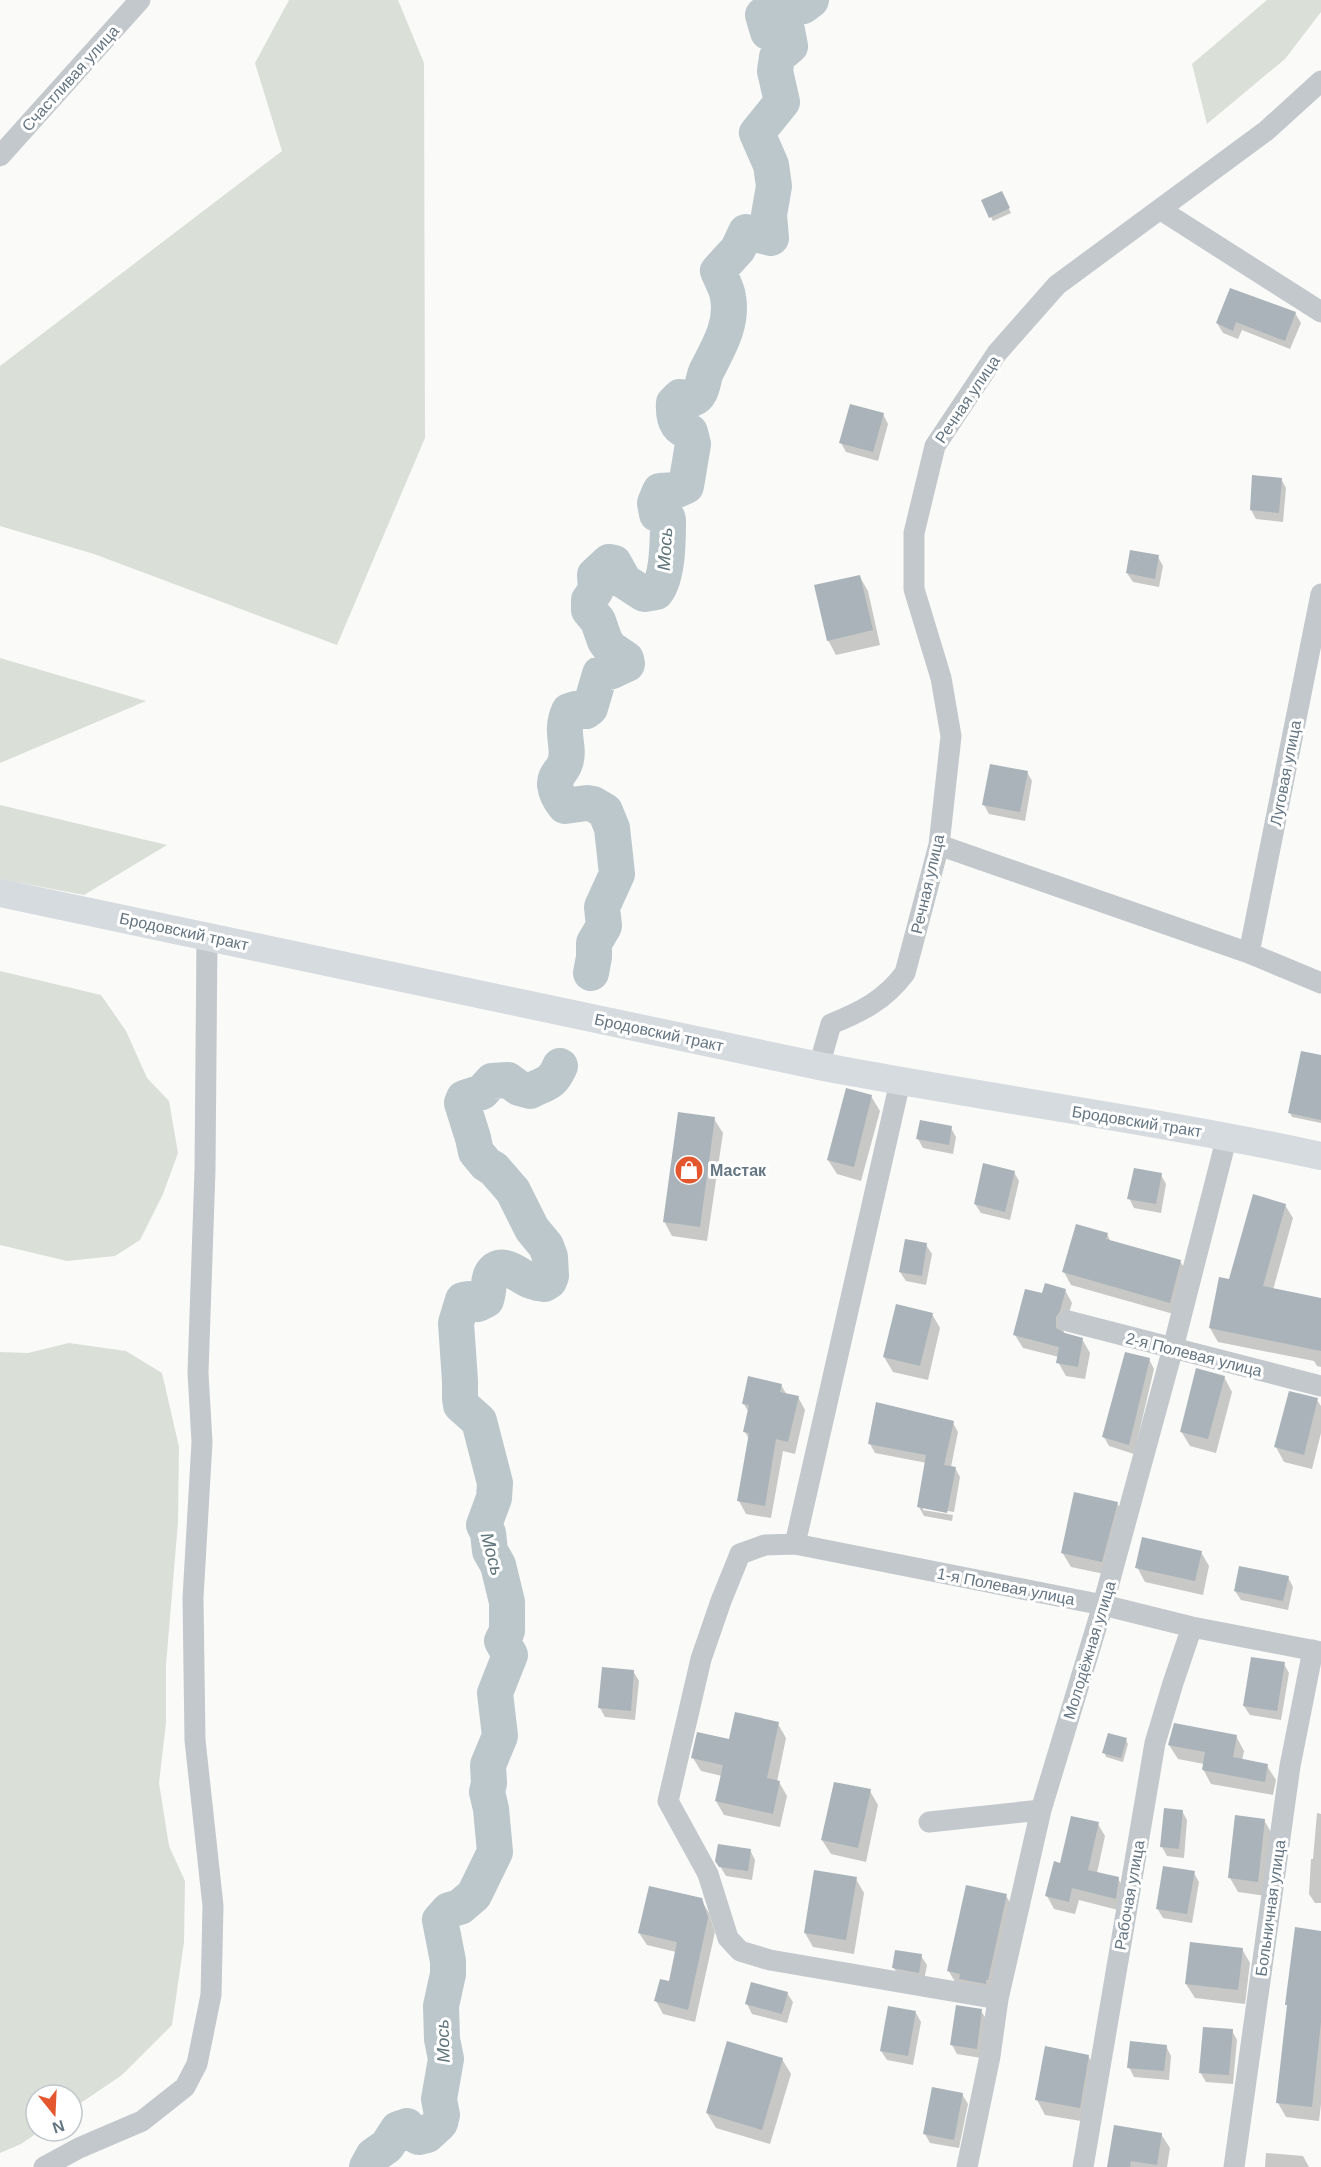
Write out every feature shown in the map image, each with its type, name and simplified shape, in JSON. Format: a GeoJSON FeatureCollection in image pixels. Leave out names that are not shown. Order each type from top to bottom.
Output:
{"type":"FeatureCollection","features":[{"type":"Feature","properties":{"kind":"main road","name":"Бродовский тракт"},"geometry":{"type":"LineString","coordinates":[[0,893],[819,1066],[900,1082],[1227,1136],[1321,1156]]}},
{"type":"Feature","properties":{"kind":"street","name":"Счастливая улица"},"geometry":{"type":"LineString","coordinates":[[0,156],[140,0]]}},
{"type":"Feature","properties":{"kind":"street","name":"Речная улица"},"geometry":{"type":"LineString","coordinates":[[819,1066],[831,1024],[866,1009],[882,999],[905,973],[939,845],[951,736],[941,678],[914,589],[914,533],[935,446],[997,353],[1057,285],[1266,131],[1321,81]]}},
{"type":"Feature","properties":{"kind":"street"},"geometry":{"type":"LineString","coordinates":[[1161,210],[1321,312]]}},
{"type":"Feature","properties":{"kind":"street","name":"Луговая улица"},"geometry":{"type":"LineString","coordinates":[[1249,953],[1321,594]]}},
{"type":"Feature","properties":{"kind":"street"},"geometry":{"type":"LineString","coordinates":[[939,845],[1249,953],[1321,983]]}},
{"type":"Feature","properties":{"kind":"street"},"geometry":{"type":"LineString","coordinates":[[44,2167],[79,2148],[142,2121],[185,2087],[197,2064],[211,1995],[213,1906],[195,1740],[193,1598],[202,1442],[198,1373],[205,1170],[207,936]]}},
{"type":"Feature","properties":{"kind":"street"},"geometry":{"type":"LineString","coordinates":[[795,1544],[900,1082]]}},
{"type":"Feature","properties":{"kind":"street","name":"Молодёжная улица"},"geometry":{"type":"LineString","coordinates":[[967,2167],[990,2056],[998,1999],[1041,1810],[1103,1605],[1173,1348],[1227,1136]]}},
{"type":"Feature","properties":{"kind":"street","name":"2-я Полевая улица"},"geometry":{"type":"LineString","coordinates":[[1068,1321],[1321,1386]]}},
{"type":"Feature","properties":{"kind":"street","name":"1-я Полевая улица"},"geometry":{"type":"LineString","coordinates":[[998,1999],[770,1960],[740,1951],[728,1938],[708,1874],[668,1801],[701,1659],[721,1601],[741,1554],[765,1545],[795,1544],[1103,1605],[1192,1628],[1317,1651]]}},
{"type":"Feature","properties":{"kind":"street","name":"Рабочая улица"},"geometry":{"type":"LineString","coordinates":[[1083,2167],[1155,1743],[1192,1628]]}},
{"type":"Feature","properties":{"kind":"street","name":"Больничная улица"},"geometry":{"type":"LineString","coordinates":[[1234,2167],[1288,1777],[1317,1651]]}},
{"type":"Feature","properties":{"kind":"street"},"geometry":{"type":"LineString","coordinates":[[929,1822],[1041,1810]]}},
{"type":"Feature","properties":{"kind":"shaded area"},"geometry":{"type":"Polygon","coordinates":[[[289,0],[398,0],[424,63],[425,438],[337,645],[94,554],[0,526],[0,366],[282,151],[255,63],[289,0]]]}},
{"type":"Feature","properties":{"kind":"shaded area"},"geometry":{"type":"Polygon","coordinates":[[[1267,0],[1321,0],[1321,12],[1285,59],[1207,124],[1192,64],[1267,0]]]}},
{"type":"Feature","properties":{"kind":"shaded area"},"geometry":{"type":"Polygon","coordinates":[[[0,658],[146,701],[0,763],[0,658]]]}},
{"type":"Feature","properties":{"kind":"shaded area"},"geometry":{"type":"Polygon","coordinates":[[[0,805],[167,845],[84,895],[0,879],[0,805]]]}},
{"type":"Feature","properties":{"kind":"shaded area"},"geometry":{"type":"Polygon","coordinates":[[[0,971],[101,995],[126,1031],[147,1078],[169,1101],[178,1153],[163,1194],[140,1240],[115,1256],[67,1261],[0,1245],[0,971]]]}},
{"type":"Feature","properties":{"kind":"shaded area"},"geometry":{"type":"Polygon","coordinates":[[[69,1343],[126,1351],[162,1373],[179,1447],[178,1522],[166,1665],[166,1723],[159,1783],[169,1846],[185,1881],[184,1942],[172,2025],[122,2075],[84,2101],[84,2083],[24,2083],[24,2142],[0,2153],[0,1352],[28,1353],[69,1343]]]}},
{"type":"Feature","properties":{"kind":"building"},"geometry":{"type":"Polygon","coordinates":[[[1002,191],[1010,208],[989,218],[981,200],[1002,191]]]}},
{"type":"Feature","properties":{"kind":"building"},"geometry":{"type":"Polygon","coordinates":[[[1230,288],[1296,312],[1285,341],[1236,322],[1233,331],[1216,323],[1230,288]]]}},
{"type":"Feature","properties":{"kind":"building"},"geometry":{"type":"Polygon","coordinates":[[[850,404],[884,413],[873,452],[839,443],[850,404]]]}},
{"type":"Feature","properties":{"kind":"building"},"geometry":{"type":"Polygon","coordinates":[[[1252,475],[1282,478],[1279,513],[1250,510],[1252,475]]]}},
{"type":"Feature","properties":{"kind":"building"},"geometry":{"type":"Polygon","coordinates":[[[1130,550],[1159,555],[1155,579],[1126,573],[1130,550]]]}},
{"type":"Feature","properties":{"kind":"building"},"geometry":{"type":"Polygon","coordinates":[[[860,575],[873,630],[827,641],[814,585],[860,575]]]}},
{"type":"Feature","properties":{"kind":"building"},"geometry":{"type":"Polygon","coordinates":[[[990,764],[1028,771],[1020,812],[982,805],[990,764]]]}},
{"type":"Feature","properties":{"kind":"building"},"geometry":{"type":"Polygon","coordinates":[[[1301,1051],[1321,1055],[1321,1120],[1288,1113],[1301,1051]]]}},
{"type":"Feature","properties":{"kind":"building"},"geometry":{"type":"Polygon","coordinates":[[[846,1088],[872,1095],[854,1167],[827,1160],[846,1088]]]}},
{"type":"Feature","properties":{"kind":"building","name":"Мастак"},"geometry":{"type":"Polygon","coordinates":[[[678,1112],[715,1117],[700,1227],[663,1222],[678,1112]]]}},
{"type":"Feature","properties":{"kind":"building"},"geometry":{"type":"Polygon","coordinates":[[[920,1120],[952,1126],[949,1145],[916,1139],[920,1120]]]}},
{"type":"Feature","properties":{"kind":"building"},"geometry":{"type":"Polygon","coordinates":[[[983,1163],[1015,1171],[1005,1212],[974,1204],[983,1163]]]}},
{"type":"Feature","properties":{"kind":"building"},"geometry":{"type":"Polygon","coordinates":[[[1134,1168],[1162,1173],[1156,1204],[1127,1199],[1134,1168]]]}},
{"type":"Feature","properties":{"kind":"building"},"geometry":{"type":"Polygon","coordinates":[[[1253,1194],[1286,1204],[1263,1286],[1321,1298],[1321,1351],[1209,1328],[1219,1277],[1229,1279],[1253,1194]]]}},
{"type":"Feature","properties":{"kind":"building"},"geometry":{"type":"Polygon","coordinates":[[[1076,1224],[1108,1233],[1106,1239],[1181,1260],[1170,1303],[1062,1272],[1076,1224]]]}},
{"type":"Feature","properties":{"kind":"building"},"geometry":{"type":"Polygon","coordinates":[[[905,1239],[927,1243],[922,1276],[899,1272],[905,1239]]]}},
{"type":"Feature","properties":{"kind":"building"},"geometry":{"type":"Polygon","coordinates":[[[1045,1283],[1066,1289],[1056,1317],[1056,1328],[1083,1338],[1078,1367],[1056,1363],[1059,1347],[1013,1335],[1025,1289],[1042,1293],[1045,1283]]]}},
{"type":"Feature","properties":{"kind":"building"},"geometry":{"type":"Polygon","coordinates":[[[896,1304],[933,1313],[920,1366],[883,1357],[896,1304]]]}},
{"type":"Feature","properties":{"kind":"building"},"geometry":{"type":"Polygon","coordinates":[[[1125,1352],[1150,1358],[1129,1445],[1102,1437],[1125,1352]]]}},
{"type":"Feature","properties":{"kind":"building"},"geometry":{"type":"Polygon","coordinates":[[[1196,1368],[1225,1376],[1208,1439],[1180,1432],[1196,1368]]]}},
{"type":"Feature","properties":{"kind":"building"},"geometry":{"type":"Polygon","coordinates":[[[748,1376],[782,1384],[780,1392],[799,1396],[788,1442],[776,1439],[765,1506],[737,1501],[749,1433],[743,1432],[749,1405],[742,1404],[748,1376]]]}},
{"type":"Feature","properties":{"kind":"building"},"geometry":{"type":"Polygon","coordinates":[[[1289,1391],[1318,1398],[1304,1455],[1274,1447],[1289,1391]]]}},
{"type":"Feature","properties":{"kind":"building"},"geometry":{"type":"Polygon","coordinates":[[[876,1402],[954,1421],[944,1465],[956,1467],[947,1513],[917,1507],[926,1455],[868,1444],[876,1402]]]}},
{"type":"Feature","properties":{"kind":"building"},"geometry":{"type":"Polygon","coordinates":[[[1074,1492],[1118,1502],[1102,1562],[1061,1553],[1074,1492]]]}},
{"type":"Feature","properties":{"kind":"building"},"geometry":{"type":"Polygon","coordinates":[[[1142,1537],[1202,1551],[1195,1581],[1135,1568],[1142,1537]]]}},
{"type":"Feature","properties":{"kind":"building"},"geometry":{"type":"Polygon","coordinates":[[[1239,1566],[1289,1576],[1283,1601],[1234,1591],[1239,1566]]]}},
{"type":"Feature","properties":{"kind":"building"},"geometry":{"type":"Polygon","coordinates":[[[1251,1657],[1285,1662],[1277,1711],[1243,1706],[1251,1657]]]}},
{"type":"Feature","properties":{"kind":"building"},"geometry":{"type":"Polygon","coordinates":[[[602,1667],[634,1670],[631,1711],[598,1708],[602,1667]]]}},
{"type":"Feature","properties":{"kind":"building"},"geometry":{"type":"Polygon","coordinates":[[[735,1712],[779,1722],[767,1778],[780,1781],[773,1814],[715,1801],[723,1765],[691,1758],[697,1732],[729,1739],[735,1712]]]}},
{"type":"Feature","properties":{"kind":"building"},"geometry":{"type":"Polygon","coordinates":[[[1174,1723],[1237,1735],[1233,1757],[1268,1764],[1265,1782],[1202,1770],[1205,1752],[1168,1745],[1174,1723]]]}},
{"type":"Feature","properties":{"kind":"building"},"geometry":{"type":"Polygon","coordinates":[[[1108,1733],[1127,1738],[1121,1758],[1102,1753],[1108,1733]]]}},
{"type":"Feature","properties":{"kind":"building"},"geometry":{"type":"Polygon","coordinates":[[[834,1782],[871,1789],[858,1848],[821,1840],[834,1782]]]}},
{"type":"Feature","properties":{"kind":"building"},"geometry":{"type":"Polygon","coordinates":[[[1164,1808],[1183,1810],[1179,1849],[1160,1847],[1164,1808]]]}},
{"type":"Feature","properties":{"kind":"building"},"geometry":{"type":"Polygon","coordinates":[[[1235,1815],[1265,1819],[1258,1882],[1228,1878],[1235,1815]]]}},
{"type":"Feature","properties":{"kind":"building"},"geometry":{"type":"Polygon","coordinates":[[[1071,1816],[1099,1822],[1088,1870],[1119,1877],[1116,1899],[1072,1888],[1069,1902],[1045,1896],[1054,1861],[1060,1863],[1071,1816]]]}},
{"type":"Feature","properties":{"kind":"building"},"geometry":{"type":"Polygon","coordinates":[[[718,1844],[751,1849],[748,1871],[719,1867],[715,1861],[718,1844]]]}},
{"type":"Feature","properties":{"kind":"building"},"geometry":{"type":"Polygon","coordinates":[[[1163,1866],[1195,1871],[1187,1914],[1156,1909],[1163,1866]]]}},
{"type":"Feature","properties":{"kind":"building"},"geometry":{"type":"Polygon","coordinates":[[[814,1870],[857,1877],[846,1940],[804,1933],[814,1870]]]}},
{"type":"Feature","properties":{"kind":"building"},"geometry":{"type":"Polygon","coordinates":[[[966,1885],[1007,1894],[986,1984],[959,1979],[960,1974],[947,1971],[966,1885]]]}},
{"type":"Feature","properties":{"kind":"building"},"geometry":{"type":"Polygon","coordinates":[[[649,1886],[702,1898],[708,1918],[688,2010],[654,2001],[660,1979],[669,1981],[677,1942],[638,1933],[649,1886]]]}},
{"type":"Feature","properties":{"kind":"building"},"geometry":{"type":"Polygon","coordinates":[[[1295,1927],[1321,1931],[1321,2022],[1312,2107],[1276,2103],[1295,1927]]]}},
{"type":"Feature","properties":{"kind":"building"},"geometry":{"type":"Polygon","coordinates":[[[1190,1942],[1243,1948],[1238,1990],[1185,1984],[1190,1942]]]}},
{"type":"Feature","properties":{"kind":"building"},"geometry":{"type":"Polygon","coordinates":[[[895,1950],[922,1954],[919,1973],[892,1968],[895,1950]]]}},
{"type":"Feature","properties":{"kind":"building"},"geometry":{"type":"Polygon","coordinates":[[[751,1982],[788,1992],[782,2014],[745,2004],[751,1982]]]}},
{"type":"Feature","properties":{"kind":"building"},"geometry":{"type":"Polygon","coordinates":[[[956,2005],[982,2009],[977,2049],[950,2045],[956,2005]]]}},
{"type":"Feature","properties":{"kind":"building"},"geometry":{"type":"Polygon","coordinates":[[[888,2006],[916,2011],[908,2056],[880,2051],[888,2006]]]}},
{"type":"Feature","properties":{"kind":"building"},"geometry":{"type":"Polygon","coordinates":[[[1203,2027],[1233,2029],[1229,2075],[1199,2073],[1203,2027]]]}},
{"type":"Feature","properties":{"kind":"building"},"geometry":{"type":"Polygon","coordinates":[[[727,2041],[783,2058],[762,2130],[706,2113],[727,2041]]]}},
{"type":"Feature","properties":{"kind":"building"},"geometry":{"type":"Polygon","coordinates":[[[1130,2041],[1167,2045],[1164,2071],[1127,2068],[1130,2041]]]}},
{"type":"Feature","properties":{"kind":"building"},"geometry":{"type":"Polygon","coordinates":[[[1045,2046],[1089,2055],[1080,2108],[1035,2100],[1045,2046]]]}},
{"type":"Feature","properties":{"kind":"building"},"geometry":{"type":"Polygon","coordinates":[[[932,2087],[963,2093],[954,2140],[923,2134],[932,2087]]]}},
{"type":"Feature","properties":{"kind":"building"},"geometry":{"type":"Polygon","coordinates":[[[1114,2125],[1162,2133],[1157,2165],[1131,2161],[1130,2167],[1107,2167],[1114,2125]]]}},
{"type":"Feature","properties":{"kind":"waterway","name":"Мось"},"geometry":{"type":"LineString","coordinates":[[591,973],[594,943],[604,926],[602,907],[617,874],[612,828],[605,811],[593,804],[565,806],[557,794],[555,782],[566,757],[565,726],[569,711],[575,709],[586,711],[590,708],[600,674],[627,664],[626,659],[610,648],[605,641],[598,621],[589,610],[589,600],[596,590],[595,575],[609,562],[614,563],[624,581],[644,594],[656,592],[663,578],[668,520],[667,517],[657,514],[655,503],[660,491],[677,490],[686,486],[693,444],[690,432],[681,428],[676,422],[674,403],[680,397],[692,399],[696,397],[720,345],[729,307],[726,290],[718,271],[738,249],[746,232],[771,238],[769,215],[774,186],[771,165],[757,133],[782,102],[775,71],[777,57],[790,46],[787,30],[768,32],[763,15],[778,13],[788,2],[803,6],[811,0]]}},
{"type":"Feature","properties":{"kind":"waterway","name":"Мось"},"geometry":{"type":"LineString","coordinates":[[367,2167],[373,2156],[387,2146],[398,2129],[407,2126],[419,2137],[427,2135],[440,2123],[442,2115],[439,2099],[446,2059],[442,2039],[441,2006],[448,1974],[448,1961],[440,1920],[449,1910],[460,1907],[474,1895],[495,1852],[487,1792],[488,1765],[500,1736],[495,1693],[510,1655],[502,1641],[507,1631],[507,1602],[498,1565],[490,1551],[488,1533],[484,1525],[494,1498],[495,1483],[479,1421],[461,1405],[456,1323],[463,1300],[469,1299],[478,1304],[486,1300],[491,1275],[498,1268],[508,1269],[541,1284],[549,1281],[551,1276],[550,1257],[546,1246],[532,1229],[513,1191],[476,1152],[462,1103],[464,1098],[482,1092],[492,1081],[508,1080],[519,1088],[530,1091],[551,1080],[560,1066]]}},
{"type":"Feature","properties":{"kind":"place","name":"Мастак"},"geometry":{"type":"Point","coordinates":[689,1170]}}]}
